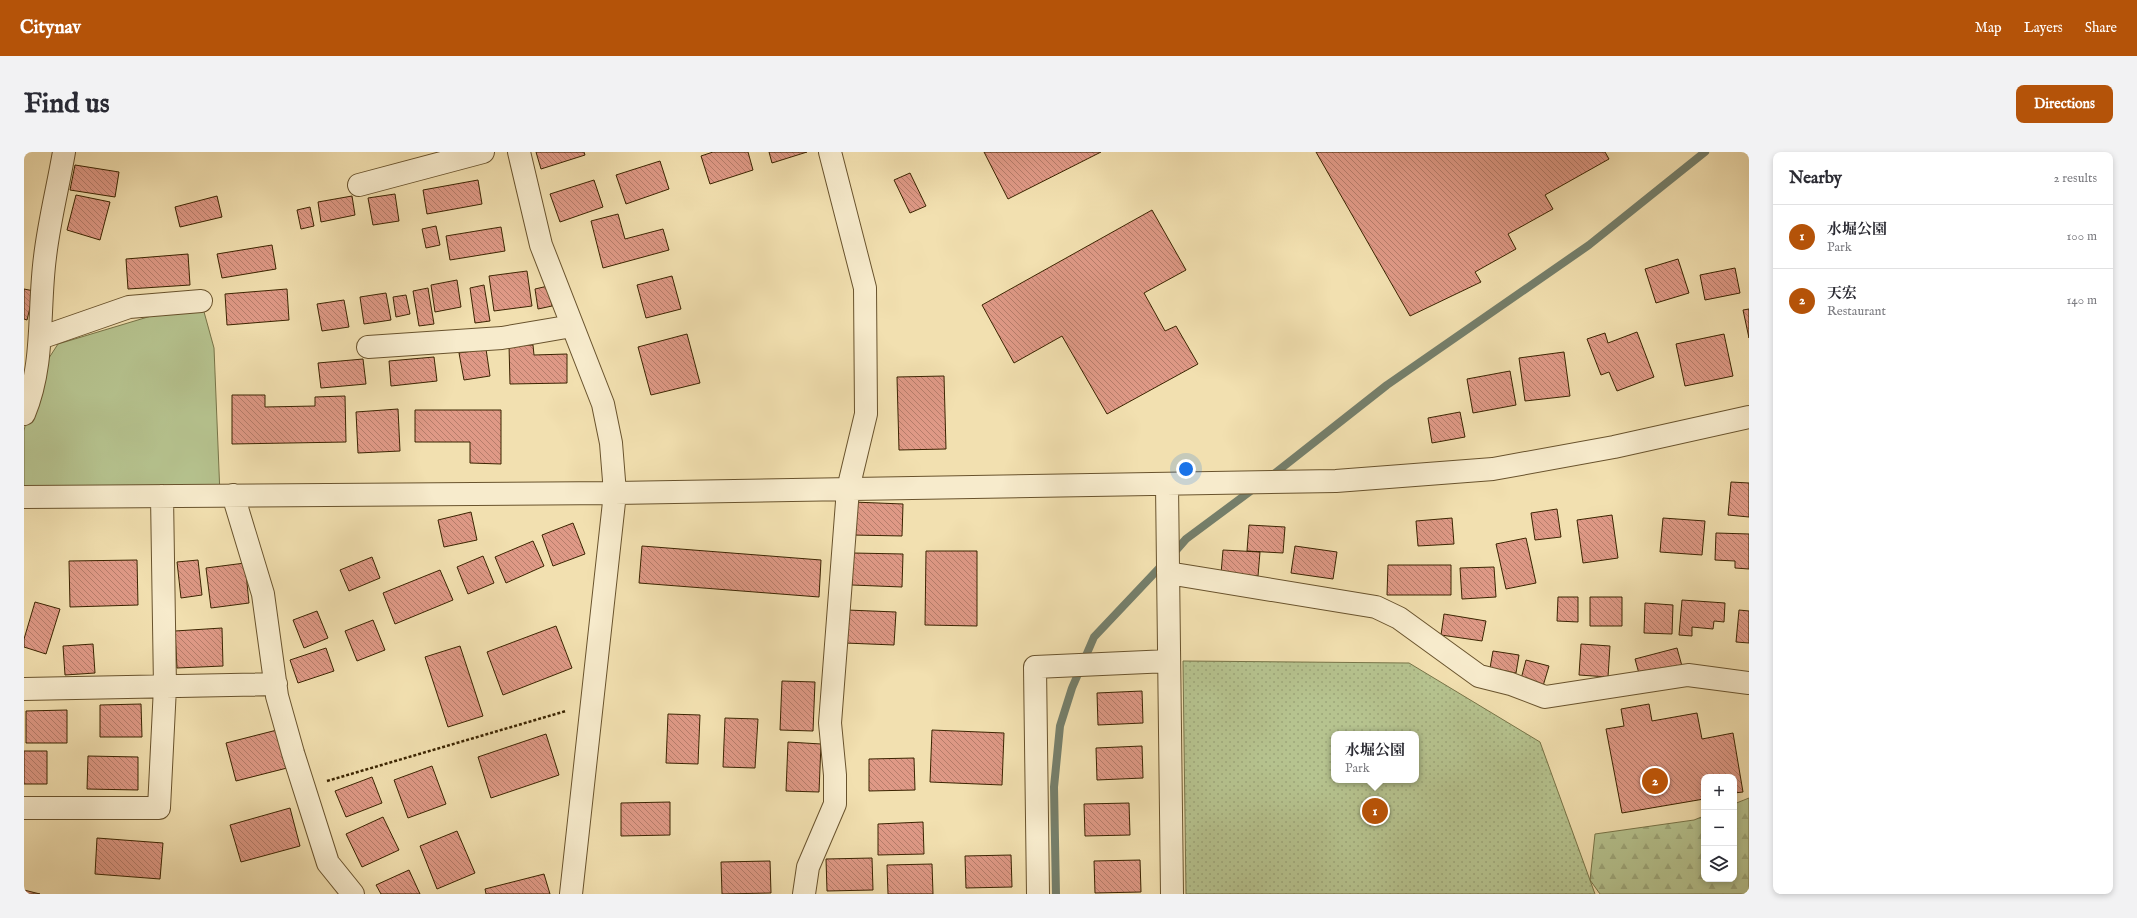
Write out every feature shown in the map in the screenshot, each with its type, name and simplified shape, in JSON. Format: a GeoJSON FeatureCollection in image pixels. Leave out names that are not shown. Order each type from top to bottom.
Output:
{"type":"FeatureCollection","features":[{"type":"Feature","properties":{"kind":"street"},"geometry":{"type":"LineString","coordinates":[[24,414],[30,399],[40,356],[45,257],[64,152]]}},
{"type":"Feature","properties":{"kind":"street"},"geometry":{"type":"LineString","coordinates":[[359,185],[484,152]]}},
{"type":"Feature","properties":{"kind":"street"},"geometry":{"type":"LineString","coordinates":[[519,152],[541,245],[603,404],[611,443],[615,493],[571,894]]}},
{"type":"Feature","properties":{"kind":"street"},"geometry":{"type":"LineString","coordinates":[[804,894],[808,867],[835,804],[835,775],[830,723],[848,489],[866,414],[865,288],[830,152]]}},
{"type":"Feature","properties":{"kind":"street"},"geometry":{"type":"LineString","coordinates":[[40,338],[129,307],[201,301]]}},
{"type":"Feature","properties":{"kind":"street"},"geometry":{"type":"LineString","coordinates":[[368,347],[502,338],[572,326]]}},
{"type":"Feature","properties":{"kind":"street"},"geometry":{"type":"LineString","coordinates":[[24,497],[615,493],[1336,481],[1493,469],[1614,447],[1749,417]]}},
{"type":"Feature","properties":{"kind":"street"},"geometry":{"type":"LineString","coordinates":[[1167,485],[1172,894]]}},
{"type":"Feature","properties":{"kind":"street"},"geometry":{"type":"LineString","coordinates":[[24,808],[159,808],[165,687],[162,496]]}},
{"type":"Feature","properties":{"kind":"street"},"geometry":{"type":"LineString","coordinates":[[233,496],[263,594],[276,684],[291,746],[328,862],[352,894]]}},
{"type":"Feature","properties":{"kind":"street"},"geometry":{"type":"LineString","coordinates":[[1168,573],[1376,607],[1399,618],[1479,676],[1511,684],[1546,697],[1688,675],[1749,683]]}},
{"type":"Feature","properties":{"kind":"street"},"geometry":{"type":"LineString","coordinates":[[1038,894],[1035,667],[1169,661]]}},
{"type":"Feature","properties":{"kind":"street"},"geometry":{"type":"LineString","coordinates":[[24,689],[276,684]]}},
{"type":"Feature","properties":{"kind":"path"},"geometry":{"type":"LineString","coordinates":[[304,788],[593,703]]}},
{"type":"Feature","properties":{"kind":"green space"},"geometry":{"type":"Polygon","coordinates":[[[201,301],[214,348],[220,495],[24,497],[24,431],[34,381],[58,344],[201,301]]]}},
{"type":"Feature","properties":{"kind":"green space"},"geometry":{"type":"Polygon","coordinates":[[[1183,661],[1409,663],[1540,742],[1595,894],[1186,894],[1183,661]]]}},
{"type":"Feature","properties":{"kind":"green space"},"geometry":{"type":"Polygon","coordinates":[[[1749,798],[1749,894],[1600,894],[1590,880],[1595,834],[1694,820],[1701,817],[1701,882],[1737,882],[1737,803],[1749,798]]]}},
{"type":"Feature","properties":{"kind":"building"},"geometry":{"type":"Polygon","coordinates":[[[536,152],[584,152],[585,155],[541,169],[536,152]]]}},
{"type":"Feature","properties":{"kind":"building"},"geometry":{"type":"Polygon","coordinates":[[[713,152],[748,152],[753,170],[710,184],[701,156],[713,152]]]}},
{"type":"Feature","properties":{"kind":"building"},"geometry":{"type":"Polygon","coordinates":[[[769,152],[807,152],[772,163],[769,152]]]}},
{"type":"Feature","properties":{"kind":"building"},"geometry":{"type":"Polygon","coordinates":[[[984,152],[1101,152],[1008,199],[984,152]]]}},
{"type":"Feature","properties":{"kind":"building"},"geometry":{"type":"Polygon","coordinates":[[[1316,152],[1605,152],[1609,159],[1545,195],[1553,209],[1508,234],[1516,249],[1475,272],[1481,282],[1410,316],[1316,152]]]}},
{"type":"Feature","properties":{"kind":"building"},"geometry":{"type":"Polygon","coordinates":[[[660,161],[669,189],[626,204],[616,175],[660,161]]]}},
{"type":"Feature","properties":{"kind":"building"},"geometry":{"type":"Polygon","coordinates":[[[75,165],[119,172],[115,197],[70,190],[75,165]]]}},
{"type":"Feature","properties":{"kind":"building"},"geometry":{"type":"Polygon","coordinates":[[[910,173],[926,206],[910,213],[894,180],[910,173]]]}},
{"type":"Feature","properties":{"kind":"building"},"geometry":{"type":"Polygon","coordinates":[[[478,180],[482,204],[427,214],[423,190],[478,180]]]}},
{"type":"Feature","properties":{"kind":"building"},"geometry":{"type":"Polygon","coordinates":[[[594,180],[603,207],[560,222],[550,194],[594,180]]]}},
{"type":"Feature","properties":{"kind":"building"},"geometry":{"type":"Polygon","coordinates":[[[395,194],[399,221],[373,225],[368,198],[395,194]]]}},
{"type":"Feature","properties":{"kind":"building"},"geometry":{"type":"Polygon","coordinates":[[[76,195],[110,202],[100,240],[67,230],[76,195]]]}},
{"type":"Feature","properties":{"kind":"building"},"geometry":{"type":"Polygon","coordinates":[[[217,196],[222,217],[180,227],[175,207],[217,196]]]}},
{"type":"Feature","properties":{"kind":"building"},"geometry":{"type":"Polygon","coordinates":[[[352,196],[355,215],[321,222],[318,202],[352,196]]]}},
{"type":"Feature","properties":{"kind":"building"},"geometry":{"type":"Polygon","coordinates":[[[310,207],[314,226],[301,229],[297,210],[310,207]]]}},
{"type":"Feature","properties":{"kind":"building"},"geometry":{"type":"Polygon","coordinates":[[[1152,210],[1186,270],[1144,293],[1165,331],[1176,326],[1198,364],[1107,414],[1062,336],[1014,363],[982,305],[1152,210]]]}},
{"type":"Feature","properties":{"kind":"building"},"geometry":{"type":"Polygon","coordinates":[[[618,214],[625,239],[663,229],[669,250],[603,268],[591,221],[618,214]]]}},
{"type":"Feature","properties":{"kind":"building"},"geometry":{"type":"Polygon","coordinates":[[[436,226],[440,245],[426,248],[422,229],[436,226]]]}},
{"type":"Feature","properties":{"kind":"building"},"geometry":{"type":"Polygon","coordinates":[[[501,227],[505,251],[450,260],[446,236],[501,227]]]}},
{"type":"Feature","properties":{"kind":"building"},"geometry":{"type":"Polygon","coordinates":[[[272,245],[276,269],[222,278],[217,254],[272,245]]]}},
{"type":"Feature","properties":{"kind":"building"},"geometry":{"type":"Polygon","coordinates":[[[188,254],[190,285],[128,289],[126,259],[188,254]]]}},
{"type":"Feature","properties":{"kind":"building"},"geometry":{"type":"Polygon","coordinates":[[[1678,259],[1689,293],[1656,303],[1645,269],[1678,259]]]}},
{"type":"Feature","properties":{"kind":"building"},"geometry":{"type":"Polygon","coordinates":[[[1735,268],[1740,293],[1705,300],[1700,275],[1735,268]]]}},
{"type":"Feature","properties":{"kind":"building"},"geometry":{"type":"Polygon","coordinates":[[[527,271],[532,306],[494,311],[489,276],[527,271]]]}},
{"type":"Feature","properties":{"kind":"building"},"geometry":{"type":"Polygon","coordinates":[[[672,276],[681,309],[646,318],[637,285],[672,276]]]}},
{"type":"Feature","properties":{"kind":"building"},"geometry":{"type":"Polygon","coordinates":[[[457,280],[461,307],[435,312],[431,285],[457,280]]]}},
{"type":"Feature","properties":{"kind":"building"},"geometry":{"type":"Polygon","coordinates":[[[484,285],[490,321],[475,323],[470,288],[484,285]]]}},
{"type":"Feature","properties":{"kind":"building"},"geometry":{"type":"Polygon","coordinates":[[[548,286],[552,306],[538,309],[535,289],[548,286]]]}},
{"type":"Feature","properties":{"kind":"building"},"geometry":{"type":"Polygon","coordinates":[[[428,288],[434,324],[419,326],[413,291],[428,288]]]}},
{"type":"Feature","properties":{"kind":"building"},"geometry":{"type":"Polygon","coordinates":[[[24,289],[34,291],[27,320],[24,319],[24,289]]]}},
{"type":"Feature","properties":{"kind":"building"},"geometry":{"type":"Polygon","coordinates":[[[287,289],[289,320],[227,325],[225,294],[287,289]]]}},
{"type":"Feature","properties":{"kind":"building"},"geometry":{"type":"Polygon","coordinates":[[[386,293],[391,320],[364,324],[360,297],[386,293]]]}},
{"type":"Feature","properties":{"kind":"building"},"geometry":{"type":"Polygon","coordinates":[[[406,295],[410,314],[396,317],[393,297],[406,295]]]}},
{"type":"Feature","properties":{"kind":"building"},"geometry":{"type":"Polygon","coordinates":[[[344,300],[349,327],[322,331],[317,304],[344,300]]]}},
{"type":"Feature","properties":{"kind":"building"},"geometry":{"type":"Polygon","coordinates":[[[1749,309],[1749,338],[1743,310],[1749,309]]]}},
{"type":"Feature","properties":{"kind":"building"},"geometry":{"type":"Polygon","coordinates":[[[1637,332],[1654,377],[1617,391],[1609,372],[1601,375],[1587,339],[1605,333],[1608,343],[1637,332]]]}},
{"type":"Feature","properties":{"kind":"building"},"geometry":{"type":"Polygon","coordinates":[[[687,334],[700,383],[651,395],[638,347],[687,334]]]}},
{"type":"Feature","properties":{"kind":"building"},"geometry":{"type":"Polygon","coordinates":[[[1724,334],[1733,376],[1685,386],[1676,344],[1724,334]]]}},
{"type":"Feature","properties":{"kind":"building"},"geometry":{"type":"Polygon","coordinates":[[[509,345],[533,345],[534,355],[567,354],[567,383],[510,384],[509,345]]]}},
{"type":"Feature","properties":{"kind":"building"},"geometry":{"type":"Polygon","coordinates":[[[486,349],[490,376],[464,380],[459,353],[486,349]]]}},
{"type":"Feature","properties":{"kind":"building"},"geometry":{"type":"Polygon","coordinates":[[[1564,352],[1570,396],[1525,401],[1519,358],[1564,352]]]}},
{"type":"Feature","properties":{"kind":"building"},"geometry":{"type":"Polygon","coordinates":[[[434,357],[437,381],[391,386],[389,361],[434,357]]]}},
{"type":"Feature","properties":{"kind":"building"},"geometry":{"type":"Polygon","coordinates":[[[363,359],[366,384],[321,388],[318,363],[363,359]]]}},
{"type":"Feature","properties":{"kind":"building"},"geometry":{"type":"Polygon","coordinates":[[[1510,371],[1516,405],[1473,413],[1467,379],[1510,371]]]}},
{"type":"Feature","properties":{"kind":"building"},"geometry":{"type":"Polygon","coordinates":[[[944,376],[946,449],[899,450],[897,377],[944,376]]]}},
{"type":"Feature","properties":{"kind":"building"},"geometry":{"type":"Polygon","coordinates":[[[232,395],[265,395],[265,407],[315,406],[315,397],[345,396],[346,442],[232,444],[232,395]]]}},
{"type":"Feature","properties":{"kind":"building"},"geometry":{"type":"Polygon","coordinates":[[[398,409],[400,451],[358,453],[356,412],[398,409]]]}},
{"type":"Feature","properties":{"kind":"building"},"geometry":{"type":"Polygon","coordinates":[[[415,410],[501,410],[501,464],[470,463],[470,442],[415,442],[415,410]]]}},
{"type":"Feature","properties":{"kind":"building"},"geometry":{"type":"Polygon","coordinates":[[[1460,412],[1465,437],[1432,443],[1428,418],[1460,412]]]}},
{"type":"Feature","properties":{"kind":"building"},"geometry":{"type":"Polygon","coordinates":[[[1731,482],[1749,483],[1749,517],[1728,515],[1731,482]]]}},
{"type":"Feature","properties":{"kind":"building"},"geometry":{"type":"Polygon","coordinates":[[[853,502],[903,504],[902,536],[852,535],[853,502]]]}},
{"type":"Feature","properties":{"kind":"building"},"geometry":{"type":"Polygon","coordinates":[[[1557,509],[1561,537],[1535,540],[1531,513],[1557,509]]]}},
{"type":"Feature","properties":{"kind":"building"},"geometry":{"type":"Polygon","coordinates":[[[471,512],[477,540],[444,547],[438,520],[471,512]]]}},
{"type":"Feature","properties":{"kind":"building"},"geometry":{"type":"Polygon","coordinates":[[[1612,515],[1618,558],[1583,563],[1577,520],[1612,515]]]}},
{"type":"Feature","properties":{"kind":"building"},"geometry":{"type":"Polygon","coordinates":[[[1452,518],[1454,544],[1418,546],[1416,521],[1452,518]]]}},
{"type":"Feature","properties":{"kind":"building"},"geometry":{"type":"Polygon","coordinates":[[[1663,518],[1705,521],[1702,555],[1660,552],[1663,518]]]}},
{"type":"Feature","properties":{"kind":"building"},"geometry":{"type":"Polygon","coordinates":[[[573,523],[585,554],[553,566],[542,535],[573,523]]]}},
{"type":"Feature","properties":{"kind":"building"},"geometry":{"type":"Polygon","coordinates":[[[1249,525],[1285,527],[1283,553],[1247,551],[1249,525]]]}},
{"type":"Feature","properties":{"kind":"building"},"geometry":{"type":"Polygon","coordinates":[[[1716,533],[1749,534],[1749,569],[1735,568],[1735,561],[1715,560],[1716,533]]]}},
{"type":"Feature","properties":{"kind":"building"},"geometry":{"type":"Polygon","coordinates":[[[1526,538],[1536,583],[1506,589],[1496,544],[1526,538]]]}},
{"type":"Feature","properties":{"kind":"building"},"geometry":{"type":"Polygon","coordinates":[[[533,541],[544,566],[506,583],[495,557],[533,541]]]}},
{"type":"Feature","properties":{"kind":"building"},"geometry":{"type":"Polygon","coordinates":[[[642,546],[821,560],[819,597],[639,583],[642,546]]]}},
{"type":"Feature","properties":{"kind":"building"},"geometry":{"type":"Polygon","coordinates":[[[1295,546],[1337,552],[1333,579],[1291,573],[1295,546]]]}},
{"type":"Feature","properties":{"kind":"building"},"geometry":{"type":"Polygon","coordinates":[[[1223,550],[1260,552],[1258,576],[1221,574],[1223,550]]]}},
{"type":"Feature","properties":{"kind":"building"},"geometry":{"type":"Polygon","coordinates":[[[926,551],[977,551],[977,626],[925,625],[926,551]]]}},
{"type":"Feature","properties":{"kind":"building"},"geometry":{"type":"Polygon","coordinates":[[[853,553],[903,554],[902,587],[852,585],[853,553]]]}},
{"type":"Feature","properties":{"kind":"building"},"geometry":{"type":"Polygon","coordinates":[[[483,556],[494,583],[468,594],[457,567],[483,556]]]}},
{"type":"Feature","properties":{"kind":"building"},"geometry":{"type":"Polygon","coordinates":[[[372,557],[380,578],[349,591],[340,570],[372,557]]]}},
{"type":"Feature","properties":{"kind":"building"},"geometry":{"type":"Polygon","coordinates":[[[137,560],[138,605],[70,607],[69,561],[137,560]]]}},
{"type":"Feature","properties":{"kind":"building"},"geometry":{"type":"Polygon","coordinates":[[[198,560],[202,595],[181,598],[177,562],[198,560]]]}},
{"type":"Feature","properties":{"kind":"building"},"geometry":{"type":"Polygon","coordinates":[[[245,563],[249,603],[211,608],[206,568],[245,563]]]}},
{"type":"Feature","properties":{"kind":"building"},"geometry":{"type":"Polygon","coordinates":[[[1388,565],[1451,565],[1451,595],[1387,595],[1388,565]]]}},
{"type":"Feature","properties":{"kind":"building"},"geometry":{"type":"Polygon","coordinates":[[[1494,567],[1496,597],[1462,599],[1460,568],[1494,567]]]}},
{"type":"Feature","properties":{"kind":"building"},"geometry":{"type":"Polygon","coordinates":[[[440,570],[453,600],[395,624],[383,593],[440,570]]]}},
{"type":"Feature","properties":{"kind":"building"},"geometry":{"type":"Polygon","coordinates":[[[1558,597],[1578,597],[1578,622],[1557,621],[1558,597]]]}},
{"type":"Feature","properties":{"kind":"building"},"geometry":{"type":"Polygon","coordinates":[[[1590,597],[1622,597],[1622,626],[1590,626],[1590,597]]]}},
{"type":"Feature","properties":{"kind":"building"},"geometry":{"type":"Polygon","coordinates":[[[1682,600],[1725,603],[1724,622],[1714,621],[1713,629],[1692,627],[1692,636],[1679,635],[1682,600]]]}},
{"type":"Feature","properties":{"kind":"building"},"geometry":{"type":"Polygon","coordinates":[[[35,602],[60,609],[46,654],[24,647],[24,639],[35,602]]]}},
{"type":"Feature","properties":{"kind":"building"},"geometry":{"type":"Polygon","coordinates":[[[1645,603],[1673,605],[1672,634],[1644,633],[1645,603]]]}},
{"type":"Feature","properties":{"kind":"building"},"geometry":{"type":"Polygon","coordinates":[[[847,610],[896,612],[894,645],[845,643],[847,610]]]}},
{"type":"Feature","properties":{"kind":"building"},"geometry":{"type":"Polygon","coordinates":[[[1739,610],[1749,611],[1749,643],[1736,642],[1739,610]]]}},
{"type":"Feature","properties":{"kind":"building"},"geometry":{"type":"Polygon","coordinates":[[[317,611],[328,638],[304,648],[293,620],[317,611]]]}},
{"type":"Feature","properties":{"kind":"building"},"geometry":{"type":"Polygon","coordinates":[[[1444,614],[1486,621],[1482,641],[1441,635],[1444,614]]]}},
{"type":"Feature","properties":{"kind":"building"},"geometry":{"type":"Polygon","coordinates":[[[373,620],[385,650],[357,661],[345,631],[373,620]]]}},
{"type":"Feature","properties":{"kind":"building"},"geometry":{"type":"Polygon","coordinates":[[[556,626],[572,668],[503,695],[487,652],[556,626]]]}},
{"type":"Feature","properties":{"kind":"building"},"geometry":{"type":"Polygon","coordinates":[[[222,628],[223,666],[177,668],[175,631],[222,628]]]}},
{"type":"Feature","properties":{"kind":"building"},"geometry":{"type":"Polygon","coordinates":[[[93,644],[95,673],[65,675],[63,646],[93,644]]]}},
{"type":"Feature","properties":{"kind":"building"},"geometry":{"type":"Polygon","coordinates":[[[1581,644],[1610,646],[1608,677],[1579,675],[1581,644]]]}},
{"type":"Feature","properties":{"kind":"building"},"geometry":{"type":"Polygon","coordinates":[[[460,646],[483,716],[448,727],[425,657],[460,646]]]}},
{"type":"Feature","properties":{"kind":"building"},"geometry":{"type":"Polygon","coordinates":[[[326,648],[334,671],[298,683],[290,660],[326,648]]]}},
{"type":"Feature","properties":{"kind":"building"},"geometry":{"type":"Polygon","coordinates":[[[1677,648],[1682,666],[1640,677],[1635,659],[1677,648]]]}},
{"type":"Feature","properties":{"kind":"building"},"geometry":{"type":"Polygon","coordinates":[[[1493,651],[1519,655],[1516,673],[1490,668],[1493,651]]]}},
{"type":"Feature","properties":{"kind":"building"},"geometry":{"type":"Polygon","coordinates":[[[1526,660],[1549,666],[1543,686],[1521,679],[1526,660]]]}},
{"type":"Feature","properties":{"kind":"building"},"geometry":{"type":"Polygon","coordinates":[[[782,681],[815,682],[813,731],[780,730],[782,681]]]}},
{"type":"Feature","properties":{"kind":"building"},"geometry":{"type":"Polygon","coordinates":[[[1142,691],[1143,723],[1098,725],[1097,693],[1142,691]]]}},
{"type":"Feature","properties":{"kind":"building"},"geometry":{"type":"Polygon","coordinates":[[[141,704],[142,737],[100,737],[100,705],[141,704]]]}},
{"type":"Feature","properties":{"kind":"building"},"geometry":{"type":"Polygon","coordinates":[[[1649,704],[1652,721],[1697,713],[1702,739],[1733,733],[1743,792],[1737,793],[1737,774],[1701,774],[1701,800],[1622,813],[1606,729],[1624,726],[1621,709],[1649,704]]]}},
{"type":"Feature","properties":{"kind":"building"},"geometry":{"type":"Polygon","coordinates":[[[67,710],[67,743],[26,743],[26,711],[67,710]]]}},
{"type":"Feature","properties":{"kind":"building"},"geometry":{"type":"Polygon","coordinates":[[[668,714],[700,715],[698,764],[666,763],[668,714]]]}},
{"type":"Feature","properties":{"kind":"building"},"geometry":{"type":"Polygon","coordinates":[[[725,718],[758,719],[755,768],[723,767],[725,718]]]}},
{"type":"Feature","properties":{"kind":"building"},"geometry":{"type":"Polygon","coordinates":[[[277,730],[287,768],[236,781],[226,743],[277,730]]]}},
{"type":"Feature","properties":{"kind":"building"},"geometry":{"type":"Polygon","coordinates":[[[932,730],[1004,733],[1002,785],[930,782],[932,730]]]}},
{"type":"Feature","properties":{"kind":"building"},"geometry":{"type":"Polygon","coordinates":[[[546,734],[559,775],[491,798],[478,757],[546,734]]]}},
{"type":"Feature","properties":{"kind":"building"},"geometry":{"type":"Polygon","coordinates":[[[788,742],[821,744],[819,792],[786,791],[788,742]]]}},
{"type":"Feature","properties":{"kind":"building"},"geometry":{"type":"Polygon","coordinates":[[[1142,746],[1143,778],[1097,780],[1096,748],[1142,746]]]}},
{"type":"Feature","properties":{"kind":"building"},"geometry":{"type":"Polygon","coordinates":[[[24,751],[47,751],[47,784],[24,784],[24,751]]]}},
{"type":"Feature","properties":{"kind":"building"},"geometry":{"type":"Polygon","coordinates":[[[88,756],[138,757],[138,790],[87,789],[88,756]]]}},
{"type":"Feature","properties":{"kind":"building"},"geometry":{"type":"Polygon","coordinates":[[[914,758],[915,790],[869,791],[869,759],[914,758]]]}},
{"type":"Feature","properties":{"kind":"building"},"geometry":{"type":"Polygon","coordinates":[[[432,766],[446,804],[408,818],[394,780],[432,766]]]}},
{"type":"Feature","properties":{"kind":"building"},"geometry":{"type":"Polygon","coordinates":[[[372,777],[382,803],[346,817],[335,791],[372,777]]]}},
{"type":"Feature","properties":{"kind":"building"},"geometry":{"type":"Polygon","coordinates":[[[670,802],[670,835],[621,836],[621,803],[670,802]]]}},
{"type":"Feature","properties":{"kind":"building"},"geometry":{"type":"Polygon","coordinates":[[[1129,803],[1130,835],[1085,836],[1084,804],[1129,803]]]}},
{"type":"Feature","properties":{"kind":"building"},"geometry":{"type":"Polygon","coordinates":[[[290,808],[300,846],[241,862],[230,825],[290,808]]]}},
{"type":"Feature","properties":{"kind":"building"},"geometry":{"type":"Polygon","coordinates":[[[383,817],[399,850],[362,867],[346,834],[383,817]]]}},
{"type":"Feature","properties":{"kind":"building"},"geometry":{"type":"Polygon","coordinates":[[[923,822],[924,854],[878,855],[878,824],[923,822]]]}},
{"type":"Feature","properties":{"kind":"building"},"geometry":{"type":"Polygon","coordinates":[[[457,831],[475,873],[437,889],[420,846],[457,831]]]}},
{"type":"Feature","properties":{"kind":"building"},"geometry":{"type":"Polygon","coordinates":[[[97,838],[163,843],[160,879],[95,874],[97,838]]]}},
{"type":"Feature","properties":{"kind":"building"},"geometry":{"type":"Polygon","coordinates":[[[1011,855],[1012,887],[966,888],[965,856],[1011,855]]]}},
{"type":"Feature","properties":{"kind":"building"},"geometry":{"type":"Polygon","coordinates":[[[872,858],[873,890],[827,891],[826,859],[872,858]]]}},
{"type":"Feature","properties":{"kind":"building"},"geometry":{"type":"Polygon","coordinates":[[[1140,860],[1141,892],[1095,893],[1094,861],[1140,860]]]}},
{"type":"Feature","properties":{"kind":"building"},"geometry":{"type":"Polygon","coordinates":[[[770,861],[771,893],[722,894],[721,862],[770,861]]]}},
{"type":"Feature","properties":{"kind":"building"},"geometry":{"type":"Polygon","coordinates":[[[932,864],[933,894],[888,894],[887,865],[932,864]]]}},
{"type":"Feature","properties":{"kind":"building"},"geometry":{"type":"Polygon","coordinates":[[[409,870],[420,894],[381,894],[376,885],[409,870]]]}},
{"type":"Feature","properties":{"kind":"building"},"geometry":{"type":"Polygon","coordinates":[[[544,874],[550,894],[486,894],[485,889],[544,874]]]}},
{"type":"Feature","properties":{"kind":"building"},"geometry":{"type":"Polygon","coordinates":[[[24,890],[40,894],[24,894],[24,890]]]}},
{"type":"Feature","properties":{"kind":"waterway"},"geometry":{"type":"LineString","coordinates":[[1270,477],[1387,385],[1589,245],[1705,152]]}},
{"type":"Feature","properties":{"kind":"waterway"},"geometry":{"type":"LineString","coordinates":[[1172,555],[1186,539],[1256,487]]}},
{"type":"Feature","properties":{"kind":"waterway"},"geometry":{"type":"LineString","coordinates":[[1056,894],[1054,787],[1060,726],[1072,688],[1094,637],[1164,563]]}},
{"type":"Feature","properties":{"kind":"place","name":"天宏"},"geometry":{"type":"Point","coordinates":[1655,781]}},
{"type":"Feature","properties":{"kind":"place","name":"水堀公園"},"geometry":{"type":"Point","coordinates":[1375,811]}}]}
